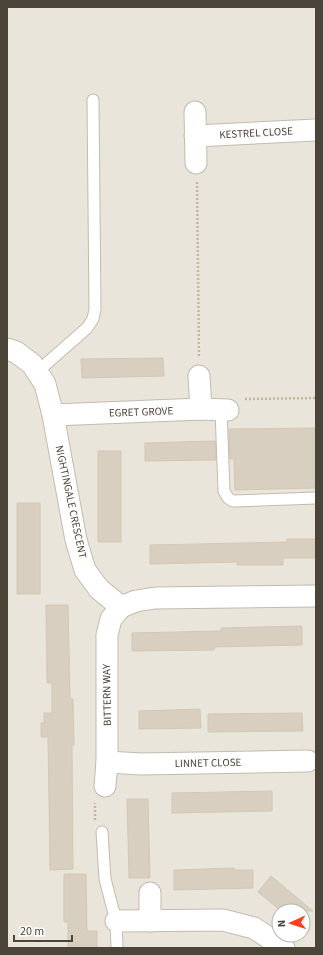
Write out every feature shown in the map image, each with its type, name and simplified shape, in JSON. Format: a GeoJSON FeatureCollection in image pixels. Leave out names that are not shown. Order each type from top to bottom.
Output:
{"type":"FeatureCollection","features":[{"type":"Feature","properties":{"kind":"street"},"geometry":{"type":"LineString","coordinates":[[195,112],[196,163]]}},
{"type":"Feature","properties":{"kind":"street","name":"KESTREL CLOSE"},"geometry":{"type":"LineString","coordinates":[[195,136],[316,130]]}},
{"type":"Feature","properties":{"kind":"street","name":"NIGHTINGALE CRESCENT"},"geometry":{"type":"LineString","coordinates":[[7,349],[16,352],[32,364],[38,371],[44,384],[53,415],[76,540],[85,570],[99,589],[121,607]]}},
{"type":"Feature","properties":{"kind":"street"},"geometry":{"type":"LineString","coordinates":[[199,376],[216,410]]}},
{"type":"Feature","properties":{"kind":"street","name":"EGRET GROVE"},"geometry":{"type":"LineString","coordinates":[[53,415],[216,410]]}},
{"type":"Feature","properties":{"kind":"street"},"geometry":{"type":"LineString","coordinates":[[121,607],[136,601],[155,598],[316,596]]}},
{"type":"Feature","properties":{"kind":"street","name":"BITTERN WAY"},"geometry":{"type":"LineString","coordinates":[[105,786],[107,762],[107,635],[111,619],[121,607]]}},
{"type":"Feature","properties":{"kind":"street","name":"LINNET CLOSE"},"geometry":{"type":"LineString","coordinates":[[107,762],[141,764],[308,762]]}},
{"type":"Feature","properties":{"kind":"street"},"geometry":{"type":"LineString","coordinates":[[150,893],[150,921]]}},
{"type":"Feature","properties":{"kind":"street"},"geometry":{"type":"LineString","coordinates":[[116,921],[223,920],[254,928],[284,948]]}},
{"type":"Feature","properties":{"kind":"lane"},"geometry":{"type":"LineString","coordinates":[[38,371],[87,328],[93,319],[95,309],[93,100]]}},
{"type":"Feature","properties":{"kind":"lane"},"geometry":{"type":"LineString","coordinates":[[216,410],[224,492],[228,498],[245,501],[316,498]]}},
{"type":"Feature","properties":{"kind":"lane"},"geometry":{"type":"LineString","coordinates":[[102,832],[105,879],[116,921],[117,948]]}},
{"type":"Feature","properties":{"kind":"path"},"geometry":{"type":"LineString","coordinates":[[196,163],[199,376]]}},
{"type":"Feature","properties":{"kind":"path"},"geometry":{"type":"LineString","coordinates":[[216,410],[232,399],[316,398]]}},
{"type":"Feature","properties":{"kind":"shaded area"},"geometry":{"type":"Polygon","coordinates":[[[7,7],[316,7],[316,948],[7,948],[7,7]]]}},
{"type":"Feature","properties":{"kind":"building"},"geometry":{"type":"Polygon","coordinates":[[[163,358],[164,376],[82,378],[81,359],[163,358]]]}},
{"type":"Feature","properties":{"kind":"building"},"geometry":{"type":"Polygon","coordinates":[[[316,428],[316,488],[235,490],[234,459],[230,459],[229,429],[316,428]]]}},
{"type":"Feature","properties":{"kind":"building"},"geometry":{"type":"Polygon","coordinates":[[[215,441],[216,460],[145,461],[145,443],[215,441]]]}},
{"type":"Feature","properties":{"kind":"building"},"geometry":{"type":"Polygon","coordinates":[[[98,451],[121,451],[121,542],[98,542],[98,451]]]}},
{"type":"Feature","properties":{"kind":"building"},"geometry":{"type":"Polygon","coordinates":[[[17,503],[40,503],[40,594],[17,594],[17,503]]]}},
{"type":"Feature","properties":{"kind":"building"},"geometry":{"type":"Polygon","coordinates":[[[287,539],[316,539],[316,558],[283,558],[283,565],[237,565],[237,562],[150,564],[150,545],[287,542],[287,539]]]}},
{"type":"Feature","properties":{"kind":"building"},"geometry":{"type":"Polygon","coordinates":[[[46,605],[68,605],[70,699],[73,699],[74,745],[72,745],[73,869],[50,870],[48,737],[41,737],[41,723],[44,723],[44,713],[52,713],[52,683],[47,683],[46,605]]]}},
{"type":"Feature","properties":{"kind":"building"},"geometry":{"type":"Polygon","coordinates":[[[302,626],[302,645],[214,647],[214,650],[132,651],[132,633],[221,631],[221,628],[302,626]]]}},
{"type":"Feature","properties":{"kind":"building"},"geometry":{"type":"Polygon","coordinates":[[[200,709],[201,728],[139,729],[139,711],[200,709]]]}},
{"type":"Feature","properties":{"kind":"building"},"geometry":{"type":"Polygon","coordinates":[[[302,713],[303,731],[208,732],[208,714],[302,713]]]}},
{"type":"Feature","properties":{"kind":"building"},"geometry":{"type":"Polygon","coordinates":[[[272,791],[272,811],[172,813],[172,793],[272,791]]]}},
{"type":"Feature","properties":{"kind":"building"},"geometry":{"type":"Polygon","coordinates":[[[127,799],[148,799],[150,878],[129,878],[127,799]]]}},
{"type":"Feature","properties":{"kind":"building"},"geometry":{"type":"Polygon","coordinates":[[[234,868],[234,870],[253,870],[253,888],[174,890],[174,870],[234,868]]]}},
{"type":"Feature","properties":{"kind":"building"},"geometry":{"type":"Polygon","coordinates":[[[64,874],[86,874],[87,931],[97,931],[97,948],[68,948],[68,922],[64,922],[64,874]]]}},
{"type":"Feature","properties":{"kind":"building"},"geometry":{"type":"Polygon","coordinates":[[[271,876],[303,903],[271,903],[258,892],[271,876]]]}}]}
